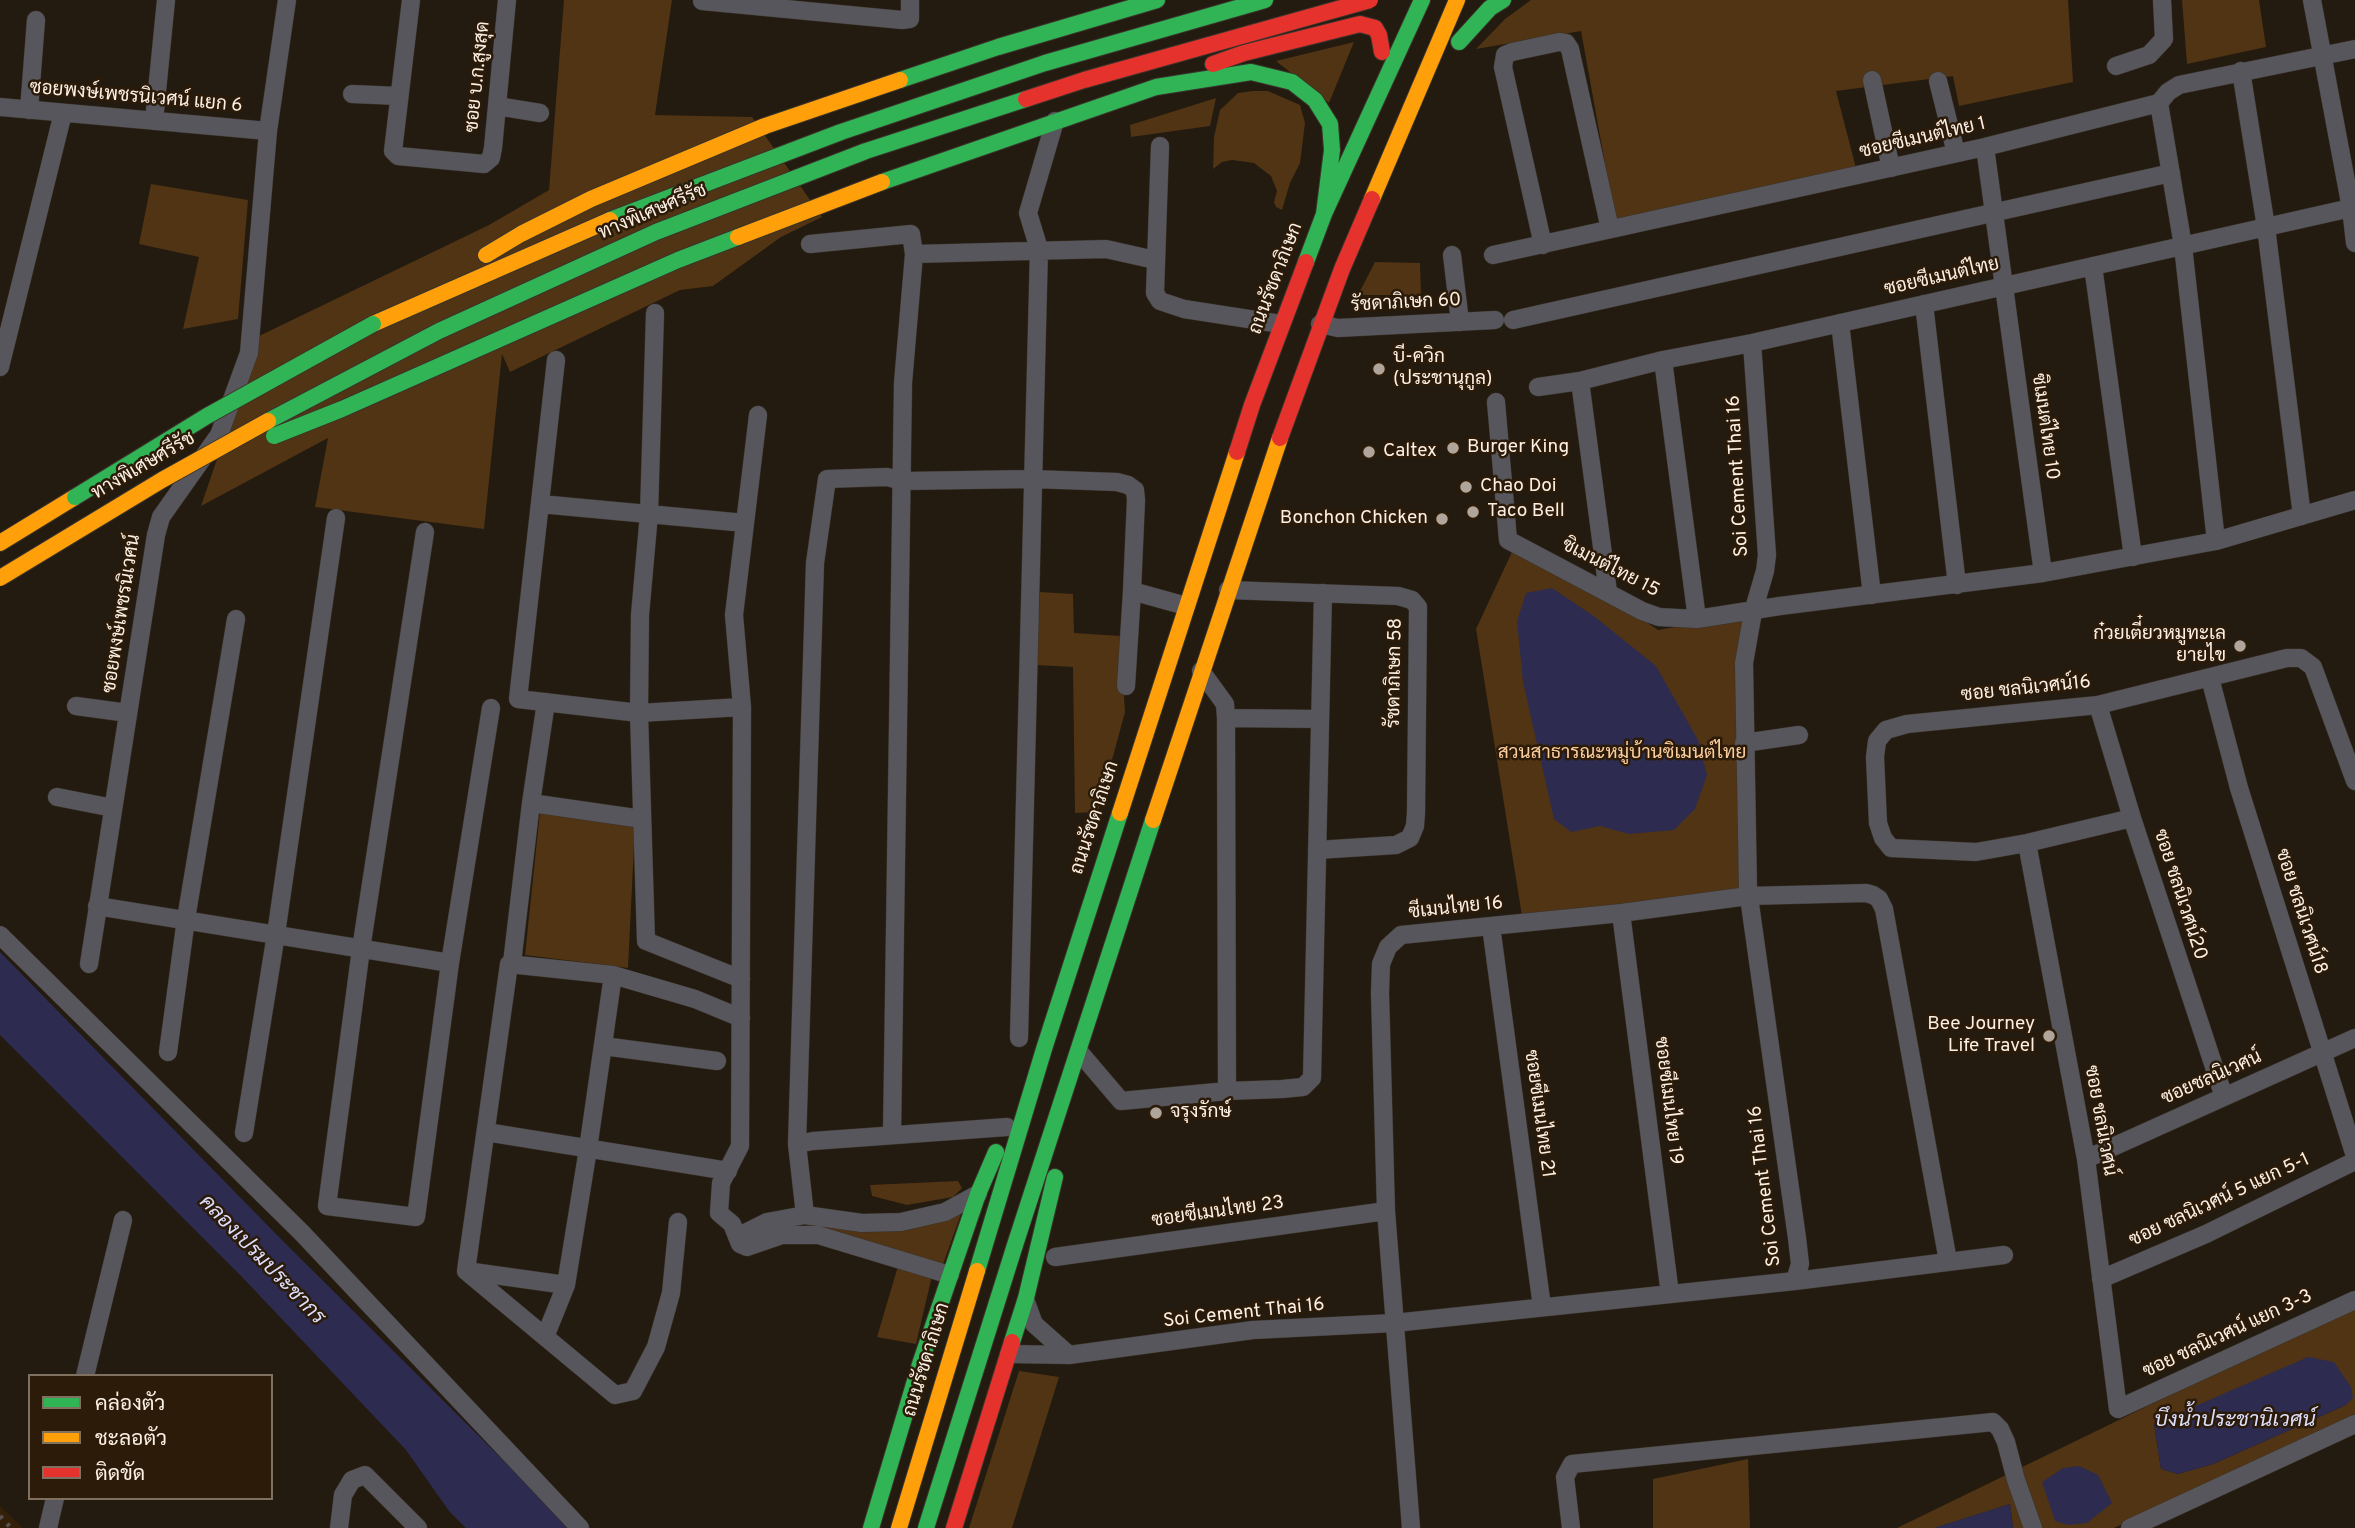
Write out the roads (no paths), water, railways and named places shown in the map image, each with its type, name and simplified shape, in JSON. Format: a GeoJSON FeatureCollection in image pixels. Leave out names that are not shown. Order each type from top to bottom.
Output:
{"type":"FeatureCollection","features":[{"type":"Feature","properties":{"kind":"main road"},"geometry":{"type":"LineString","coordinates":[[373,324],[521,234],[592,199],[765,126],[998,47],[1157,0]]}},
{"type":"Feature","properties":{"kind":"main road","name":"ทางพิเศษศรีรัช"},"geometry":{"type":"LineString","coordinates":[[0,543],[206,416],[373,324],[625,214],[829,136],[1045,63],[1265,0]]}},
{"type":"Feature","properties":{"kind":"main road","name":"ทางพิเศษศรีรัช"},"geometry":{"type":"LineString","coordinates":[[0,578],[162,480],[317,393],[427,337],[656,232],[866,152],[1084,80],[1370,0]]}},
{"type":"Feature","properties":{"kind":"main road","name":"ถนนรัชดาภิเษก"},"geometry":{"type":"LineString","coordinates":[[899,1528],[1039,1067],[1247,418],[1324,214],[1422,0]]}},
{"type":"Feature","properties":{"kind":"main road"},"geometry":{"type":"LineString","coordinates":[[926,1528],[1227,590],[1320,324],[1457,0]]}},
{"type":"Feature","properties":{"kind":"main road"},"geometry":{"type":"LineString","coordinates":[[1479,0],[1456,47],[1490,8],[1503,0]]}},
{"type":"Feature","properties":{"kind":"main road","name":"ถนนรัชดาภิเษก"},"geometry":{"type":"LineString","coordinates":[[1362,131],[1370,90],[1399,10]]}},
{"type":"Feature","properties":{"kind":"main road"},"geometry":{"type":"LineString","coordinates":[[162,480],[342,409],[678,260],[882,182],[1156,87],[1244,53],[1360,24],[1375,28],[1382,52]]}},
{"type":"Feature","properties":{"kind":"main road"},"geometry":{"type":"LineString","coordinates":[[1156,87],[1251,72],[1292,82],[1315,100],[1330,124],[1332,150],[1324,214]]}},
{"type":"Feature","properties":{"kind":"main road"},"geometry":{"type":"LineString","coordinates":[[1376,189],[1410,141],[1430,104]]}},
{"type":"Feature","properties":{"kind":"main road"},"geometry":{"type":"LineString","coordinates":[[954,1528],[1026,1298],[1042,1238],[1092,1009]]}},
{"type":"Feature","properties":{"kind":"main road"},"geometry":{"type":"LineString","coordinates":[[871,1528],[978,1194],[1007,1127],[1039,1067]]}},
{"type":"Feature","properties":{"kind":"street"},"geometry":{"type":"LineString","coordinates":[[154,121],[166,0]]}},
{"type":"Feature","properties":{"kind":"street","name":"ซอยพงษ์เพชรนิเวศน์"},"geometry":{"type":"LineString","coordinates":[[89,964],[156,535],[161,517],[219,435],[249,353],[268,131],[287,0]]}},
{"type":"Feature","properties":{"kind":"street"},"geometry":{"type":"LineString","coordinates":[[352,94],[399,96],[411,0]]}},
{"type":"Feature","properties":{"kind":"street","name":"ซอย บ.ก.สูงสุด"},"geometry":{"type":"LineString","coordinates":[[399,96],[393,143],[393,150],[398,156],[484,164],[491,158],[507,0]]}},
{"type":"Feature","properties":{"kind":"street"},"geometry":{"type":"LineString","coordinates":[[702,1],[902,20],[910,19],[910,0]]}},
{"type":"Feature","properties":{"kind":"street"},"geometry":{"type":"LineString","coordinates":[[2116,66],[2149,55],[2164,39],[2162,0]]}},
{"type":"Feature","properties":{"kind":"street"},"geometry":{"type":"LineString","coordinates":[[2312,0],[2353,208],[2355,243]]}},
{"type":"Feature","properties":{"kind":"street"},"geometry":{"type":"LineString","coordinates":[[29,110],[36,20]]}},
{"type":"Feature","properties":{"kind":"street"},"geometry":{"type":"LineString","coordinates":[[1543,245],[1503,67],[1505,55],[1512,52],[1559,42],[1566,43],[1570,49],[1610,229]]}},
{"type":"Feature","properties":{"kind":"street","name":"ซอยซีเมนต์ไทย 1"},"geometry":{"type":"LineString","coordinates":[[1493,255],[1985,147],[2159,103],[2168,92],[2179,85],[2355,49]]}},
{"type":"Feature","properties":{"kind":"street"},"geometry":{"type":"LineString","coordinates":[[2241,71],[2266,228],[2302,516]]}},
{"type":"Feature","properties":{"kind":"street"},"geometry":{"type":"LineString","coordinates":[[1872,80],[1891,168]]}},
{"type":"Feature","properties":{"kind":"street"},"geometry":{"type":"LineString","coordinates":[[1938,81],[1956,153]]}},
{"type":"Feature","properties":{"kind":"street"},"geometry":{"type":"LineString","coordinates":[[2159,103],[2183,246],[2217,541]]}},
{"type":"Feature","properties":{"kind":"street"},"geometry":{"type":"LineString","coordinates":[[497,106],[540,113]]}},
{"type":"Feature","properties":{"kind":"street","name":"ซอยพงษ์เพชรนิเวศน์ แยก 6"},"geometry":{"type":"LineString","coordinates":[[0,107],[268,131]]}},
{"type":"Feature","properties":{"kind":"street"},"geometry":{"type":"LineString","coordinates":[[0,367],[63,113]]}},
{"type":"Feature","properties":{"kind":"street"},"geometry":{"type":"LineString","coordinates":[[1019,1038],[1039,249],[1028,213],[1055,121]]}},
{"type":"Feature","properties":{"kind":"street"},"geometry":{"type":"LineString","coordinates":[[1160,146],[1155,260],[1155,293],[1160,301],[1184,309],[1282,324]]}},
{"type":"Feature","properties":{"kind":"street","name":"ซิเมนต์ไทย 10"},"geometry":{"type":"LineString","coordinates":[[1985,147],[2043,573]]}},
{"type":"Feature","properties":{"kind":"street","name":"รัชดาภิเษก 60"},"geometry":{"type":"LineString","coordinates":[[1320,324],[1338,328],[1504,320],[2171,173]]}},
{"type":"Feature","properties":{"kind":"street","name":"ซอยซีเมนต์ไทย"},"geometry":{"type":"LineString","coordinates":[[1538,387],[1580,382],[1663,360],[1752,343],[2353,208]]}},
{"type":"Feature","properties":{"kind":"street"},"geometry":{"type":"LineString","coordinates":[[810,244],[911,234],[914,254],[904,383],[892,1135]]}},
{"type":"Feature","properties":{"kind":"street"},"geometry":{"type":"LineString","coordinates":[[914,254],[1106,249],[1155,260]]}},
{"type":"Feature","properties":{"kind":"street"},"geometry":{"type":"LineString","coordinates":[[1452,255],[1460,322]]}},
{"type":"Feature","properties":{"kind":"street"},"geometry":{"type":"LineString","coordinates":[[2093,266],[2133,556]]}},
{"type":"Feature","properties":{"kind":"street"},"geometry":{"type":"LineString","coordinates":[[1924,304],[1957,584]]}},
{"type":"Feature","properties":{"kind":"street"},"geometry":{"type":"LineString","coordinates":[[655,313],[649,514],[639,615],[639,713],[646,941],[741,979]]}},
{"type":"Feature","properties":{"kind":"street"},"geometry":{"type":"LineString","coordinates":[[1840,323],[1872,595]]}},
{"type":"Feature","properties":{"kind":"street","name":"Soi Cement Thai 16"},"geometry":{"type":"LineString","coordinates":[[1009,1354],[1069,1355],[1253,1330],[1394,1323],[1794,1281],[1800,1264],[1748,897],[1744,663],[1753,612],[1765,571],[1767,548],[1752,343]]}},
{"type":"Feature","properties":{"kind":"street"},"geometry":{"type":"LineString","coordinates":[[556,360],[518,699],[639,713],[742,707]]}},
{"type":"Feature","properties":{"kind":"street"},"geometry":{"type":"LineString","coordinates":[[1663,360],[1698,619]]}},
{"type":"Feature","properties":{"kind":"street"},"geometry":{"type":"LineString","coordinates":[[1580,382],[1608,592]]}},
{"type":"Feature","properties":{"kind":"street","name":"ซิเมนต์ไทย 15"},"geometry":{"type":"LineString","coordinates":[[1496,402],[1508,540],[1642,611],[1659,617],[1698,619],[2043,573],[2217,541],[2355,500]]}},
{"type":"Feature","properties":{"kind":"street"},"geometry":{"type":"LineString","coordinates":[[758,415],[734,615],[742,707],[740,1146],[721,1183],[719,1213],[732,1224],[740,1244],[747,1247],[782,1235],[818,1235],[950,1275]]}},
{"type":"Feature","properties":{"kind":"street"},"geometry":{"type":"LineString","coordinates":[[805,1215],[797,1144],[816,563],[827,479],[1032,479],[1117,482],[1128,485],[1135,490],[1136,499],[1126,686]]}},
{"type":"Feature","properties":{"kind":"street"},"geometry":{"type":"LineString","coordinates":[[540,504],[745,523]]}},
{"type":"Feature","properties":{"kind":"street"},"geometry":{"type":"LineString","coordinates":[[244,1133],[276,934],[336,518]]}},
{"type":"Feature","properties":{"kind":"street"},"geometry":{"type":"LineString","coordinates":[[425,532],[361,949],[327,1206],[416,1217],[450,963],[491,708]]}},
{"type":"Feature","properties":{"kind":"street","name":"รัชดาภิเษก 58"},"geometry":{"type":"LineString","coordinates":[[1227,590],[1398,596],[1412,600],[1418,607],[1415,826],[1410,838],[1396,845],[1317,850]]}},
{"type":"Feature","properties":{"kind":"street"},"geometry":{"type":"LineString","coordinates":[[1132,591],[1186,606]]}},
{"type":"Feature","properties":{"kind":"street"},"geometry":{"type":"LineString","coordinates":[[1081,1054],[1121,1101],[1227,1091],[1282,1090],[1303,1087],[1312,1078],[1323,593]]}},
{"type":"Feature","properties":{"kind":"street"},"geometry":{"type":"LineString","coordinates":[[168,1052],[186,919],[236,619]]}},
{"type":"Feature","properties":{"kind":"street","name":"ซอย ชลนิเวศน์16"},"geometry":{"type":"LineString","coordinates":[[2027,843],[1976,852],[1891,848],[1883,838],[1878,823],[1875,757],[1877,741],[1886,730],[1907,724],[2098,705],[2287,658],[2301,658],[2313,667],[2355,781]]}},
{"type":"Feature","properties":{"kind":"street"},"geometry":{"type":"LineString","coordinates":[[1201,671],[1225,704],[1226,718],[1227,1091]]}},
{"type":"Feature","properties":{"kind":"street","name":"ซอย ชลนิเวศน์18"},"geometry":{"type":"LineString","coordinates":[[2210,678],[2239,788],[2355,1158]]}},
{"type":"Feature","properties":{"kind":"street"},"geometry":{"type":"LineString","coordinates":[[466,1271],[509,964],[512,964],[546,702]]}},
{"type":"Feature","properties":{"kind":"street","name":"ซอย ชลนิเวศน์20"},"geometry":{"type":"LineString","coordinates":[[2098,705],[2132,818],[2224,1097]]}},
{"type":"Feature","properties":{"kind":"street"},"geometry":{"type":"LineString","coordinates":[[76,706],[128,713]]}},
{"type":"Feature","properties":{"kind":"street"},"geometry":{"type":"LineString","coordinates":[[1226,718],[1320,719]]}},
{"type":"Feature","properties":{"kind":"street"},"geometry":{"type":"LineString","coordinates":[[1744,743],[1799,735]]}},
{"type":"Feature","properties":{"kind":"street"},"geometry":{"type":"LineString","coordinates":[[57,797],[113,808]]}},
{"type":"Feature","properties":{"kind":"street"},"geometry":{"type":"LineString","coordinates":[[531,803],[642,819]]}},
{"type":"Feature","properties":{"kind":"street"},"geometry":{"type":"LineString","coordinates":[[2027,843],[2132,818]]}},
{"type":"Feature","properties":{"kind":"street","name":"ซอย ชลนิเวศน์"},"geometry":{"type":"LineString","coordinates":[[2027,843],[2086,1159],[2118,1409]]}},
{"type":"Feature","properties":{"kind":"street","name":"ซีเมนไทย 16"},"geometry":{"type":"LineString","coordinates":[[1411,1528],[1386,1211],[1381,964],[1388,947],[1401,935],[1621,914],[1748,897],[1866,893],[1879,899],[1884,909],[1948,1261]]}},
{"type":"Feature","properties":{"kind":"street"},"geometry":{"type":"LineString","coordinates":[[97,906],[450,963]]}},
{"type":"Feature","properties":{"kind":"street","name":"ซอยซีเมนไทย 19"},"geometry":{"type":"LineString","coordinates":[[1621,914],[1670,1294]]}},
{"type":"Feature","properties":{"kind":"street","name":"ซอยซีเมนไทย 21"},"geometry":{"type":"LineString","coordinates":[[1492,926],[1542,1307]]}},
{"type":"Feature","properties":{"kind":"street"},"geometry":{"type":"LineString","coordinates":[[0,935],[302,1233],[580,1528]]}},
{"type":"Feature","properties":{"kind":"street"},"geometry":{"type":"LineString","coordinates":[[512,964],[613,975],[695,999],[741,1018]]}},
{"type":"Feature","properties":{"kind":"street"},"geometry":{"type":"LineString","coordinates":[[545,1337],[566,1285],[613,975]]}},
{"type":"Feature","properties":{"kind":"street","name":"ซอยชลนิเวศน์"},"geometry":{"type":"LineString","coordinates":[[2086,1159],[2355,1038]]}},
{"type":"Feature","properties":{"kind":"street"},"geometry":{"type":"LineString","coordinates":[[603,1046],[717,1061]]}},
{"type":"Feature","properties":{"kind":"street"},"geometry":{"type":"LineString","coordinates":[[797,1144],[1007,1127]]}},
{"type":"Feature","properties":{"kind":"street"},"geometry":{"type":"LineString","coordinates":[[486,1132],[728,1171]]}},
{"type":"Feature","properties":{"kind":"street","name":"ซอย ชลนิเวศน์ 5 แยก 5-1"},"geometry":{"type":"LineString","coordinates":[[2101,1279],[2206,1234],[2355,1158]]}},
{"type":"Feature","properties":{"kind":"street"},"geometry":{"type":"LineString","coordinates":[[737,1237],[767,1222],[805,1215],[862,1223],[901,1222],[945,1212],[978,1194]]}},
{"type":"Feature","properties":{"kind":"street","name":"ซอยซีเมนไทย 23"},"geometry":{"type":"LineString","coordinates":[[1055,1257],[1386,1211]]}},
{"type":"Feature","properties":{"kind":"street"},"geometry":{"type":"LineString","coordinates":[[85,1374],[123,1220]]}},
{"type":"Feature","properties":{"kind":"street"},"geometry":{"type":"LineString","coordinates":[[466,1271],[615,1395],[633,1391],[656,1347],[671,1293],[678,1222]]}},
{"type":"Feature","properties":{"kind":"street"},"geometry":{"type":"LineString","coordinates":[[1794,1281],[2004,1255]]}},
{"type":"Feature","properties":{"kind":"street"},"geometry":{"type":"LineString","coordinates":[[466,1271],[566,1285]]}},
{"type":"Feature","properties":{"kind":"street"},"geometry":{"type":"LineString","coordinates":[[1026,1298],[1028,1313],[1034,1324],[1069,1355]]}},
{"type":"Feature","properties":{"kind":"street","name":"ซอย ชลนิเวศน์ แยก 3-3"},"geometry":{"type":"LineString","coordinates":[[2118,1409],[2355,1300]]}},
{"type":"Feature","properties":{"kind":"street"},"geometry":{"type":"LineString","coordinates":[[1571,1528],[1565,1477],[1572,1464],[1993,1422],[2006,1442],[2033,1528]]}},
{"type":"Feature","properties":{"kind":"street"},"geometry":{"type":"LineString","coordinates":[[2130,1528],[2355,1424]]}},
{"type":"Feature","properties":{"kind":"street"},"geometry":{"type":"LineString","coordinates":[[339,1528],[343,1495],[352,1480],[365,1475],[417,1528]]}},
{"type":"Feature","properties":{"kind":"street"},"geometry":{"type":"LineString","coordinates":[[48,1528],[55,1500]]}},
{"type":"Feature","properties":{"kind":"water"},"geometry":{"type":"Polygon","coordinates":[[[1552,588],[1595,617],[1656,666],[1698,740],[1707,775],[1695,809],[1674,830],[1629,834],[1600,826],[1571,832],[1554,819],[1523,682],[1517,621],[1526,593],[1552,588]]]}},
{"type":"Feature","properties":{"kind":"water","name":"คลองเปรมประชากร"},"geometry":{"type":"Polygon","coordinates":[[[0,952],[279,1237],[511,1468],[567,1528],[466,1528],[449,1511],[406,1450],[242,1277],[0,1035],[0,952]]]}},
{"type":"Feature","properties":{"kind":"water","name":"บึงน้ำประชานิเวศน์"},"geometry":{"type":"Polygon","coordinates":[[[2308,1357],[2334,1362],[2351,1387],[2353,1398],[2346,1405],[2213,1464],[2178,1474],[2161,1469],[2154,1424],[2308,1357]]]}},
{"type":"Feature","properties":{"kind":"water"},"geometry":{"type":"Polygon","coordinates":[[[2079,1466],[2098,1475],[2112,1503],[2087,1523],[2068,1525],[2055,1521],[2042,1482],[2063,1468],[2079,1466]]]}},
{"type":"Feature","properties":{"kind":"water"},"geometry":{"type":"Polygon","coordinates":[[[2010,1504],[2013,1528],[1935,1528],[1940,1526],[2010,1504]]]}},
{"type":"Feature","properties":{"kind":"railway"},"geometry":{"type":"LineString","coordinates":[[0,1516],[11,1528]]}},
{"type":"Feature","properties":{"kind":"place","name":"บี-ควิก (ประชานุกูล)"},"geometry":{"type":"Point","coordinates":[1379,369]}},
{"type":"Feature","properties":{"kind":"place","name":"Burger King"},"geometry":{"type":"Point","coordinates":[1453,448]}},
{"type":"Feature","properties":{"kind":"place","name":"Caltex"},"geometry":{"type":"Point","coordinates":[1369,452]}},
{"type":"Feature","properties":{"kind":"place","name":"Chao Doi"},"geometry":{"type":"Point","coordinates":[1466,487]}},
{"type":"Feature","properties":{"kind":"place","name":"Taco Bell"},"geometry":{"type":"Point","coordinates":[1473,512]}},
{"type":"Feature","properties":{"kind":"place","name":"Bonchon Chicken"},"geometry":{"type":"Point","coordinates":[1442,519]}},
{"type":"Feature","properties":{"kind":"place","name":"ก๋วยเตี๋ยวหมูทะเล ยายไข"},"geometry":{"type":"Point","coordinates":[2240,646]}},
{"type":"Feature","properties":{"kind":"place","name":"Bee Journey Life Travel"},"geometry":{"type":"Point","coordinates":[2049,1036]}},
{"type":"Feature","properties":{"kind":"place","name":"จรุงรักษ์"},"geometry":{"type":"Point","coordinates":[1156,1113]}},
{"type":"Feature","properties":{"kind":"park label","name":"สวนสาธารณะหมู่บ้านซิเมนต์ไทย"},"geometry":{"type":"Point","coordinates":[1622,754]}}]}
